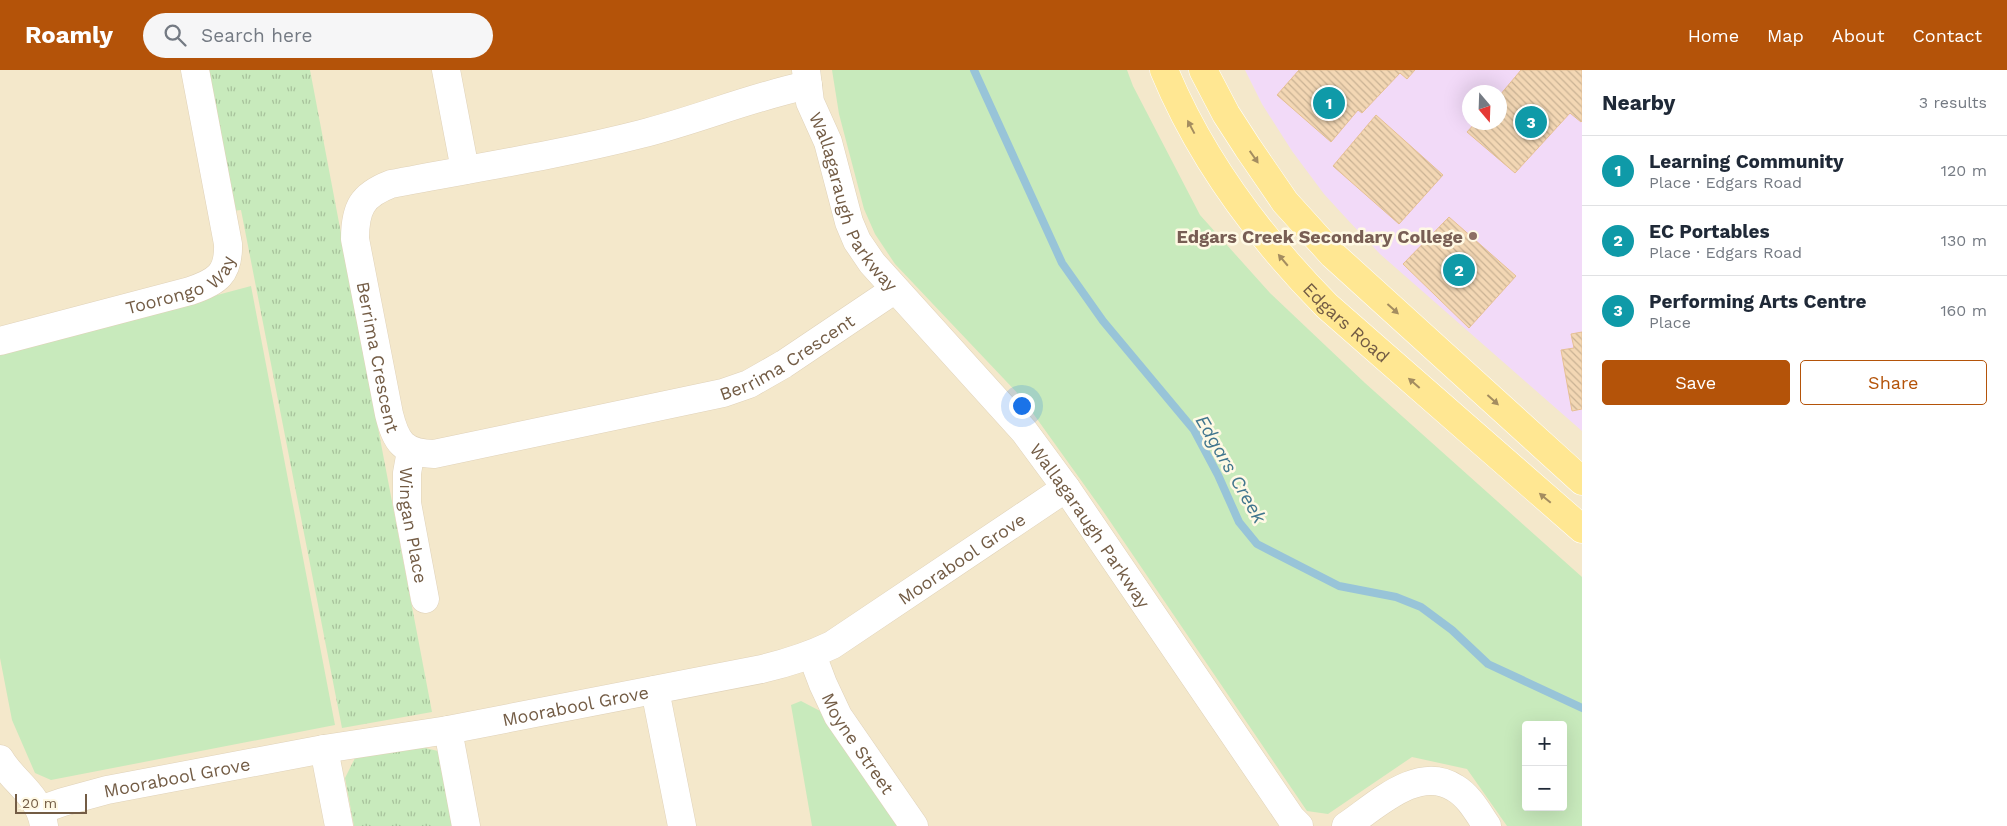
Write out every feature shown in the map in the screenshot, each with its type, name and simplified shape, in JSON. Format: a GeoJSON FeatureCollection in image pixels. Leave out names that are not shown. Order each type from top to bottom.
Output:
{"type":"FeatureCollection","features":[{"type":"Feature","properties":{"kind":"main road","name":"Edgars Road"},"geometry":{"type":"LineString","coordinates":[[1164,70],[1192,129],[1218,175],[1256,229],[1289,268],[1362,338],[1582,529]]}},
{"type":"Feature","properties":{"kind":"main road"},"geometry":{"type":"LineString","coordinates":[[1203,70],[1226,114],[1258,164],[1285,202],[1333,255],[1582,481]]}},
{"type":"Feature","properties":{"kind":"street","name":"Toorongo Way"},"geometry":{"type":"LineString","coordinates":[[0,341],[190,291],[206,286],[222,274],[226,265],[228,244],[195,70]]}},
{"type":"Feature","properties":{"kind":"street"},"geometry":{"type":"LineString","coordinates":[[446,70],[465,170]]}},
{"type":"Feature","properties":{"kind":"street","name":"Berrima Crescent"},"geometry":{"type":"LineString","coordinates":[[807,77],[748,100],[634,136],[392,184],[368,195],[356,215],[355,239],[394,434],[400,443],[411,451],[434,454],[471,448],[724,393],[749,384],[784,364],[894,290]]}},
{"type":"Feature","properties":{"kind":"street","name":"Wallagaraugh Parkway"},"geometry":{"type":"LineString","coordinates":[[807,77],[810,102],[828,142],[849,222],[872,263],[894,290],[1024,431],[1066,488],[1285,810],[1299,826]]}},
{"type":"Feature","properties":{"kind":"street","name":"Wingan Place"},"geometry":{"type":"LineString","coordinates":[[411,451],[407,473],[407,503],[426,600]]}},
{"type":"Feature","properties":{"kind":"street","name":"Moorabool Grove"},"geometry":{"type":"LineString","coordinates":[[42,818],[62,802],[107,790],[324,749],[448,730],[762,669],[812,655],[832,645],[1066,488]]}},
{"type":"Feature","properties":{"kind":"street","name":"Moyne Street"},"geometry":{"type":"LineString","coordinates":[[812,655],[838,716],[914,826]]}},
{"type":"Feature","properties":{"kind":"street"},"geometry":{"type":"LineString","coordinates":[[655,690],[682,826]]}},
{"type":"Feature","properties":{"kind":"street"},"geometry":{"type":"LineString","coordinates":[[448,730],[466,826]]}},
{"type":"Feature","properties":{"kind":"street"},"geometry":{"type":"LineString","coordinates":[[324,749],[339,826]]}},
{"type":"Feature","properties":{"kind":"street"},"geometry":{"type":"LineString","coordinates":[[0,759],[11,774],[34,798],[42,818]]}},
{"type":"Feature","properties":{"kind":"street"},"geometry":{"type":"LineString","coordinates":[[1346,826],[1403,788],[1422,780],[1434,780],[1456,788],[1466,797],[1487,826]]}},
{"type":"Feature","properties":{"kind":"shaded area"},"geometry":{"type":"Polygon","coordinates":[[[0,70],[1582,70],[1582,826],[0,826],[0,70]]]}},
{"type":"Feature","properties":{"kind":"shaded area","name":"Edgars Creek Secondary College"},"geometry":{"type":"Polygon","coordinates":[[[1245,70],[1582,70],[1582,431],[1380,254],[1324,194],[1292,151],[1262,104],[1245,70]]]}},
{"type":"Feature","properties":{"kind":"green space"},"geometry":{"type":"Polygon","coordinates":[[[208,70],[310,70],[432,712],[342,728],[241,210],[232,211],[208,70]]]}},
{"type":"Feature","properties":{"kind":"green space"},"geometry":{"type":"Polygon","coordinates":[[[832,70],[1127,70],[1133,86],[1200,215],[1270,293],[1365,383],[1582,577],[1582,826],[1507,826],[1467,769],[1412,757],[1328,814],[1307,811],[1103,511],[1022,398],[895,264],[875,234],[864,209],[839,114],[832,70]]]}},
{"type":"Feature","properties":{"kind":"green space"},"geometry":{"type":"Polygon","coordinates":[[[251,286],[335,725],[51,780],[35,773],[12,720],[0,658],[0,353],[251,286]]]}},
{"type":"Feature","properties":{"kind":"green space"},"geometry":{"type":"Polygon","coordinates":[[[801,701],[822,712],[900,826],[812,826],[791,705],[801,701]]]}},
{"type":"Feature","properties":{"kind":"green space"},"geometry":{"type":"Polygon","coordinates":[[[421,747],[438,751],[454,826],[354,826],[345,778],[355,758],[421,747]]]}},
{"type":"Feature","properties":{"kind":"building"},"geometry":{"type":"Polygon","coordinates":[[[1299,70],[1415,70],[1407,79],[1400,73],[1362,113],[1358,110],[1331,142],[1277,95],[1299,70]]]}},
{"type":"Feature","properties":{"kind":"building"},"geometry":{"type":"Polygon","coordinates":[[[1521,70],[1582,70],[1582,121],[1570,113],[1515,173],[1467,132],[1469,130],[1507,130],[1507,87],[1521,70]]]}},
{"type":"Feature","properties":{"kind":"building"},"geometry":{"type":"Polygon","coordinates":[[[1376,115],[1443,175],[1399,224],[1333,166],[1376,115]]]}},
{"type":"Feature","properties":{"kind":"building"},"geometry":{"type":"Polygon","coordinates":[[[1449,217],[1516,276],[1469,328],[1403,264],[1449,217]]]}},
{"type":"Feature","properties":{"kind":"building"},"geometry":{"type":"Polygon","coordinates":[[[1582,332],[1582,409],[1572,411],[1561,350],[1574,348],[1571,334],[1582,332]]]}},
{"type":"Feature","properties":{"kind":"waterway","name":"Edgars Creek"},"geometry":{"type":"LineString","coordinates":[[974,70],[1062,263],[1103,321],[1194,430],[1218,475],[1239,522],[1257,544],[1339,586],[1396,597],[1421,607],[1452,630],[1488,664],[1582,708]]}},
{"type":"Feature","properties":{"kind":"place","name":"Learning Community"},"geometry":{"type":"Point","coordinates":[1329,103]}},
{"type":"Feature","properties":{"kind":"place","name":"Performing Arts Centre"},"geometry":{"type":"Point","coordinates":[1531,122]}},
{"type":"Feature","properties":{"kind":"place","name":"Edgars Creek Secondary College"},"geometry":{"type":"Point","coordinates":[1473,236]}},
{"type":"Feature","properties":{"kind":"place","name":"EC Portables"},"geometry":{"type":"Point","coordinates":[1459,270]}}]}
